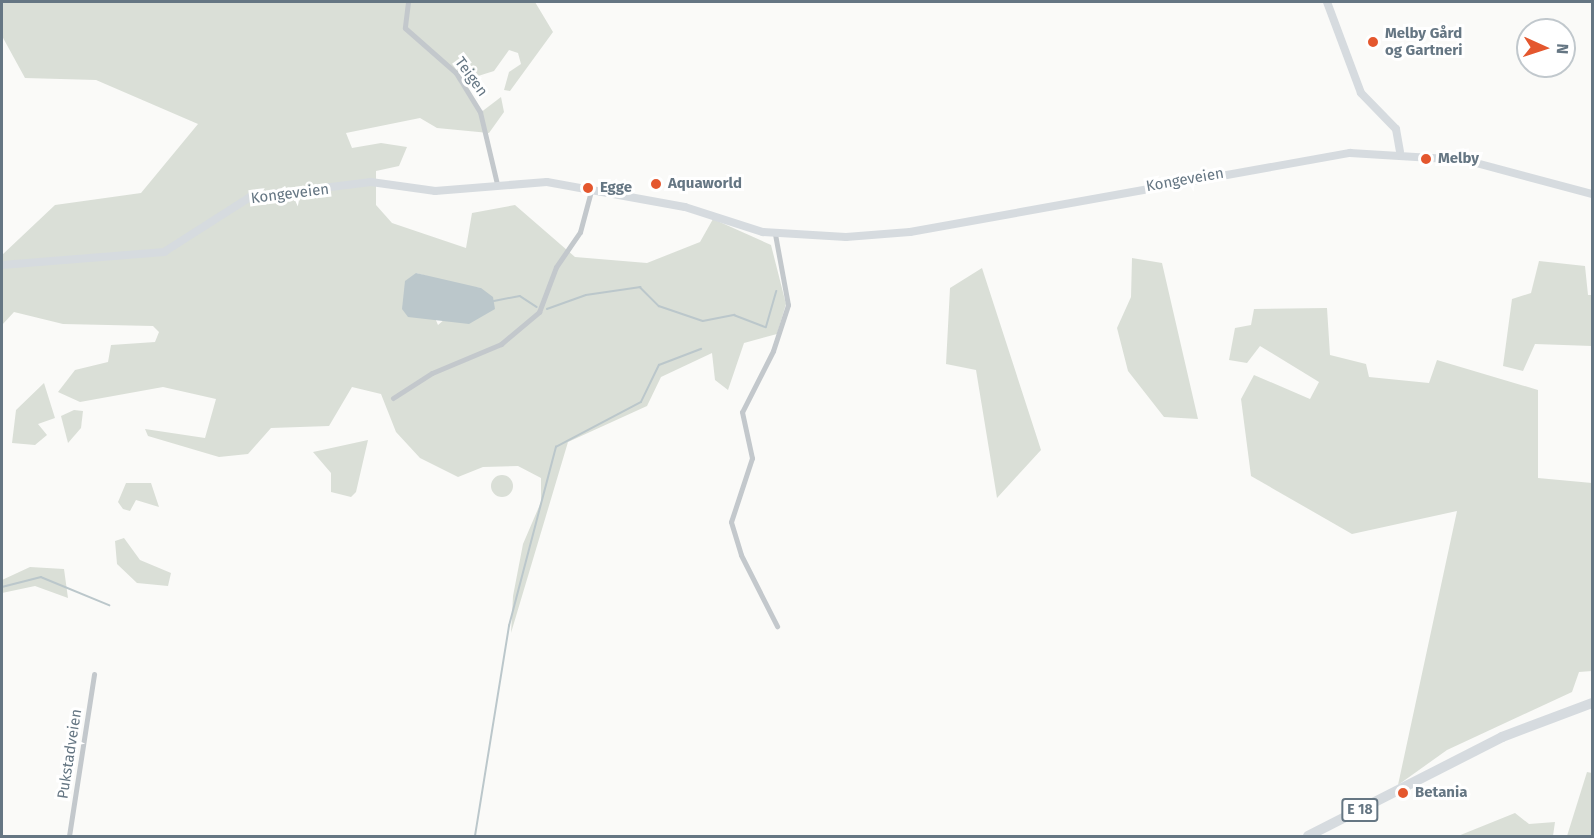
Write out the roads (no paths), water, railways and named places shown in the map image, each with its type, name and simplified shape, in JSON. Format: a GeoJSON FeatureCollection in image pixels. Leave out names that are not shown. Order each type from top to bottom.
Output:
{"type":"FeatureCollection","features":[{"type":"Feature","properties":{"kind":"highway","name":"E 18"},"geometry":{"type":"LineString","coordinates":[[1308,837],[1502,737],[1593,703]]}},
{"type":"Feature","properties":{"kind":"main road"},"geometry":{"type":"LineString","coordinates":[[1327,2],[1361,93],[1395,129],[1400,152]]}},
{"type":"Feature","properties":{"kind":"main road","name":"Kongeveien"},"geometry":{"type":"LineString","coordinates":[[2,266],[164,252],[258,195],[371,182],[435,191],[538,181],[686,207],[775,234],[892,235],[1313,157],[1400,152],[1477,162],[1593,194]]}},
{"type":"Feature","properties":{"kind":"street","name":"Teigen"},"geometry":{"type":"LineString","coordinates":[[408,2],[405,28],[456,73],[480,112],[497,184]]}},
{"type":"Feature","properties":{"kind":"street"},"geometry":{"type":"LineString","coordinates":[[393,398],[432,373],[501,344],[537,315],[548,299],[556,267],[580,231],[591,191]]}},
{"type":"Feature","properties":{"kind":"street"},"geometry":{"type":"LineString","coordinates":[[775,234],[788,305],[773,351],[742,412],[753,458],[731,522],[777,626]]}},
{"type":"Feature","properties":{"kind":"street","name":"Pukstadveien"},"geometry":{"type":"LineString","coordinates":[[69,837],[94,674]]}},
{"type":"Feature","properties":{"kind":"waterway"},"geometry":{"type":"LineString","coordinates":[[547,309],[586,295],[640,287],[659,306],[703,321],[734,315],[766,327],[776,291]]}},
{"type":"Feature","properties":{"kind":"waterway"},"geometry":{"type":"LineString","coordinates":[[494,301],[520,296],[537,307]]}},
{"type":"Feature","properties":{"kind":"waterway"},"geometry":{"type":"LineString","coordinates":[[475,836],[509,626],[556,447],[641,402],[659,365],[701,349]]}},
{"type":"Feature","properties":{"kind":"waterway"},"geometry":{"type":"LineString","coordinates":[[2,587],[41,577],[109,605]]}},
{"type":"Feature","properties":{"kind":"place","name":"Melby Gård og Gartneri"},"geometry":{"type":"Point","coordinates":[1373,42]}},
{"type":"Feature","properties":{"kind":"place","name":"Melby"},"geometry":{"type":"Point","coordinates":[1426,159]}},
{"type":"Feature","properties":{"kind":"place","name":"Aquaworld"},"geometry":{"type":"Point","coordinates":[656,184]}},
{"type":"Feature","properties":{"kind":"place","name":"Egge"},"geometry":{"type":"Point","coordinates":[588,188]}},
{"type":"Feature","properties":{"kind":"place","name":"Betania"},"geometry":{"type":"Point","coordinates":[1403,793]}}]}
